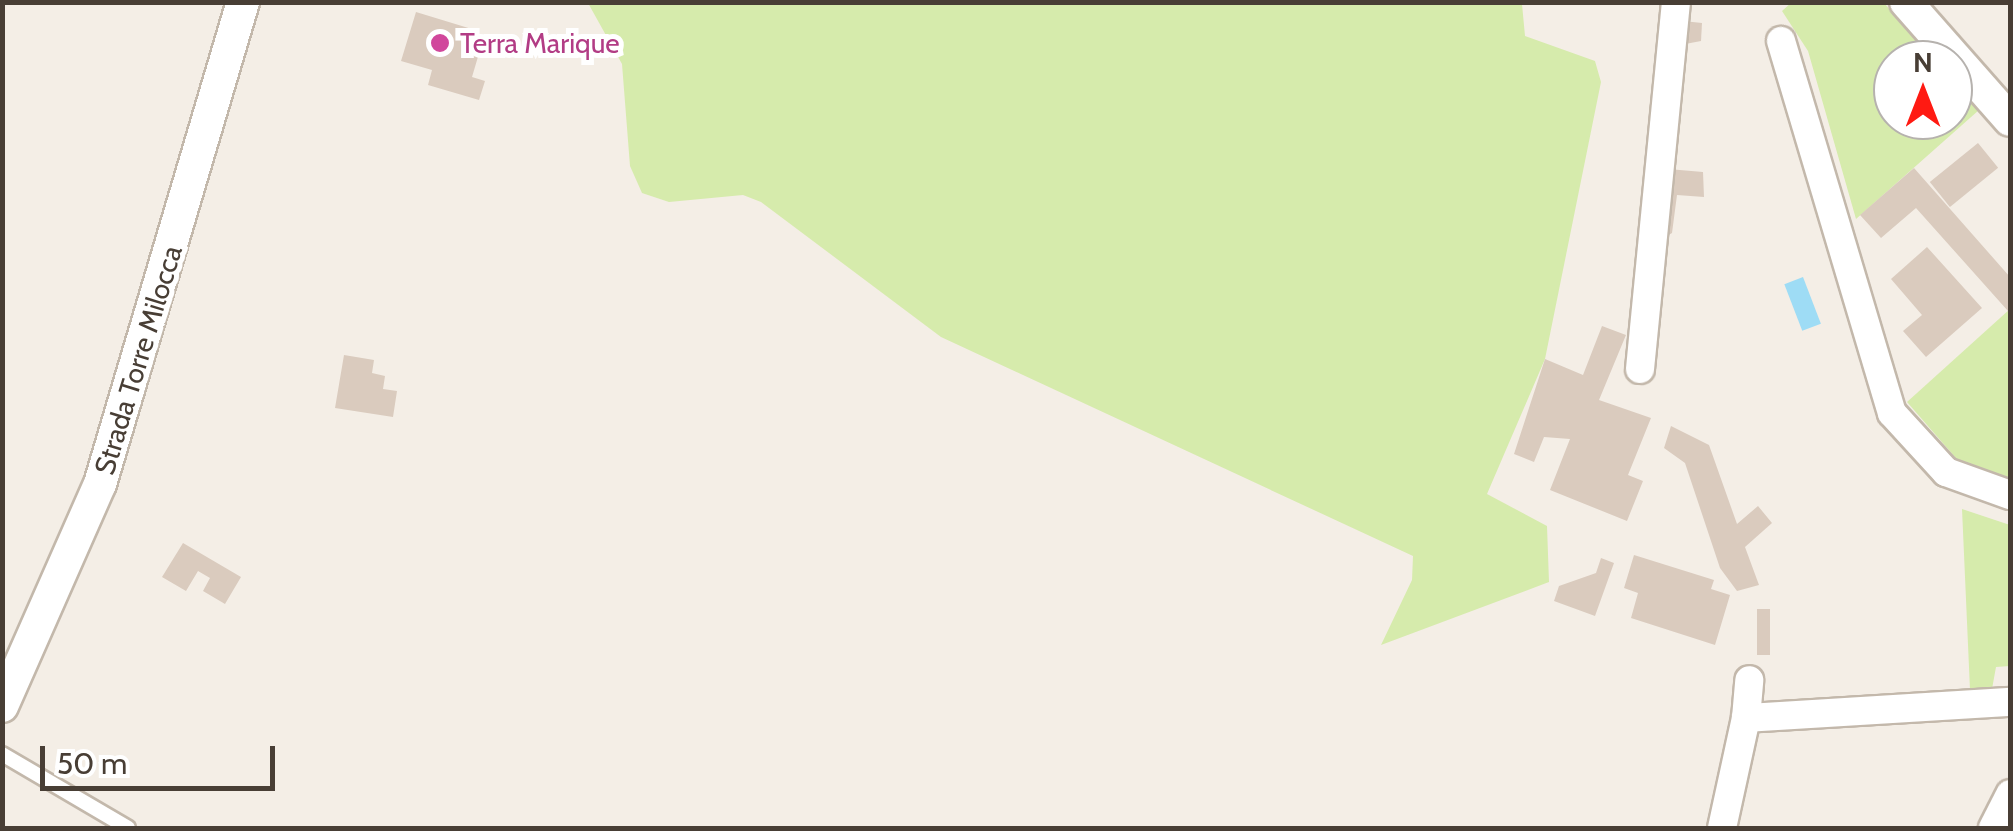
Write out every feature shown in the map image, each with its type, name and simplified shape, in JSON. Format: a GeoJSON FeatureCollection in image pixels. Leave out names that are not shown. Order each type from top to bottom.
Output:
{"type":"FeatureCollection","features":[{"type":"Feature","properties":{"kind":"street","name":"Strada Torre Milocca"},"geometry":{"type":"LineString","coordinates":[[2,706],[100,484],[243,2]]}},
{"type":"Feature","properties":{"kind":"street"},"geometry":{"type":"LineString","coordinates":[[1640,369],[1676,2]]}},
{"type":"Feature","properties":{"kind":"street"},"geometry":{"type":"LineString","coordinates":[[1906,2],[2010,120]]}},
{"type":"Feature","properties":{"kind":"street"},"geometry":{"type":"LineString","coordinates":[[1781,41],[1892,413],[1946,472],[2010,495]]}},
{"type":"Feature","properties":{"kind":"street"},"geometry":{"type":"LineString","coordinates":[[1722,828],[1746,718],[1749,680]]}},
{"type":"Feature","properties":{"kind":"street"},"geometry":{"type":"LineString","coordinates":[[1746,718],[2010,702]]}},
{"type":"Feature","properties":{"kind":"street"},"geometry":{"type":"LineString","coordinates":[[1993,828],[2010,794]]}},
{"type":"Feature","properties":{"kind":"lane"},"geometry":{"type":"LineString","coordinates":[[2,754],[128,828]]}},
{"type":"Feature","properties":{"kind":"green space"},"geometry":{"type":"Polygon","coordinates":[[[1792,2],[1884,3],[1917,40],[1873,40],[1873,140],[1945,140],[1856,219],[1808,51],[1782,11],[1792,2]]]}},
{"type":"Feature","properties":{"kind":"green space"},"geometry":{"type":"Polygon","coordinates":[[[588,3],[1522,4],[1525,36],[1595,61],[1601,82],[1545,359],[1487,494],[1547,526],[1549,582],[1381,645],[1412,580],[1413,556],[941,337],[761,202],[743,195],[669,202],[642,193],[630,166],[622,64],[588,3]]]}},
{"type":"Feature","properties":{"kind":"green space"},"geometry":{"type":"Polygon","coordinates":[[[2010,309],[2010,483],[1961,464],[1907,402],[2010,309]]]}},
{"type":"Feature","properties":{"kind":"green space"},"geometry":{"type":"Polygon","coordinates":[[[1962,509],[2010,525],[2010,666],[1996,667],[1992,689],[1970,690],[1962,509]]]}},
{"type":"Feature","properties":{"kind":"water"},"geometry":{"type":"Polygon","coordinates":[[[1803,277],[1821,324],[1802,331],[1784,284],[1803,277]]]}},
{"type":"Feature","properties":{"kind":"building"},"geometry":{"type":"Polygon","coordinates":[[[416,12],[475,30],[471,47],[480,50],[472,77],[485,81],[479,100],[428,85],[432,70],[401,61],[416,12]]]}},
{"type":"Feature","properties":{"kind":"building"},"geometry":{"type":"Polygon","coordinates":[[[1683,21],[1702,23],[1701,41],[1680,45],[1683,21]]]}},
{"type":"Feature","properties":{"kind":"building"},"geometry":{"type":"Polygon","coordinates":[[[1978,143],[1998,168],[1950,207],[1930,182],[1978,143]]]}},
{"type":"Feature","properties":{"kind":"building"},"geometry":{"type":"Polygon","coordinates":[[[1914,168],[2010,277],[2008,311],[1916,208],[1881,238],[1860,215],[1914,168]]]}},
{"type":"Feature","properties":{"kind":"building"},"geometry":{"type":"Polygon","coordinates":[[[1668,169],[1703,172],[1704,197],[1677,195],[1672,233],[1662,239],[1668,169]]]}},
{"type":"Feature","properties":{"kind":"building"},"geometry":{"type":"Polygon","coordinates":[[[1927,247],[1982,308],[1926,357],[1903,331],[1922,315],[1891,279],[1927,247]]]}},
{"type":"Feature","properties":{"kind":"building"},"geometry":{"type":"Polygon","coordinates":[[[1602,326],[1626,335],[1599,400],[1651,418],[1628,475],[1643,481],[1627,521],[1550,490],[1570,439],[1544,437],[1534,462],[1514,454],[1545,359],[1583,375],[1602,326]]]}},
{"type":"Feature","properties":{"kind":"building"},"geometry":{"type":"Polygon","coordinates":[[[344,355],[374,360],[372,373],[385,376],[383,389],[397,391],[393,417],[335,408],[344,355]]]}},
{"type":"Feature","properties":{"kind":"building"},"geometry":{"type":"Polygon","coordinates":[[[1671,426],[1709,445],[1737,524],[1758,506],[1772,523],[1745,547],[1759,585],[1737,591],[1720,568],[1685,463],[1664,448],[1671,426]]]}},
{"type":"Feature","properties":{"kind":"building"},"geometry":{"type":"Polygon","coordinates":[[[183,543],[241,577],[225,604],[203,591],[210,578],[198,571],[186,591],[162,577],[183,543]]]}},
{"type":"Feature","properties":{"kind":"building"},"geometry":{"type":"Polygon","coordinates":[[[1634,555],[1714,580],[1711,589],[1730,595],[1715,645],[1631,618],[1638,593],[1624,588],[1634,555]]]}},
{"type":"Feature","properties":{"kind":"building"},"geometry":{"type":"Polygon","coordinates":[[[1601,558],[1614,563],[1595,616],[1554,601],[1559,586],[1596,573],[1601,558]]]}},
{"type":"Feature","properties":{"kind":"building"},"geometry":{"type":"Polygon","coordinates":[[[1757,609],[1770,609],[1770,655],[1757,655],[1757,609]]]}},
{"type":"Feature","properties":{"kind":"place","name":"Terra Marique"},"geometry":{"type":"Point","coordinates":[440,43]}}]}
